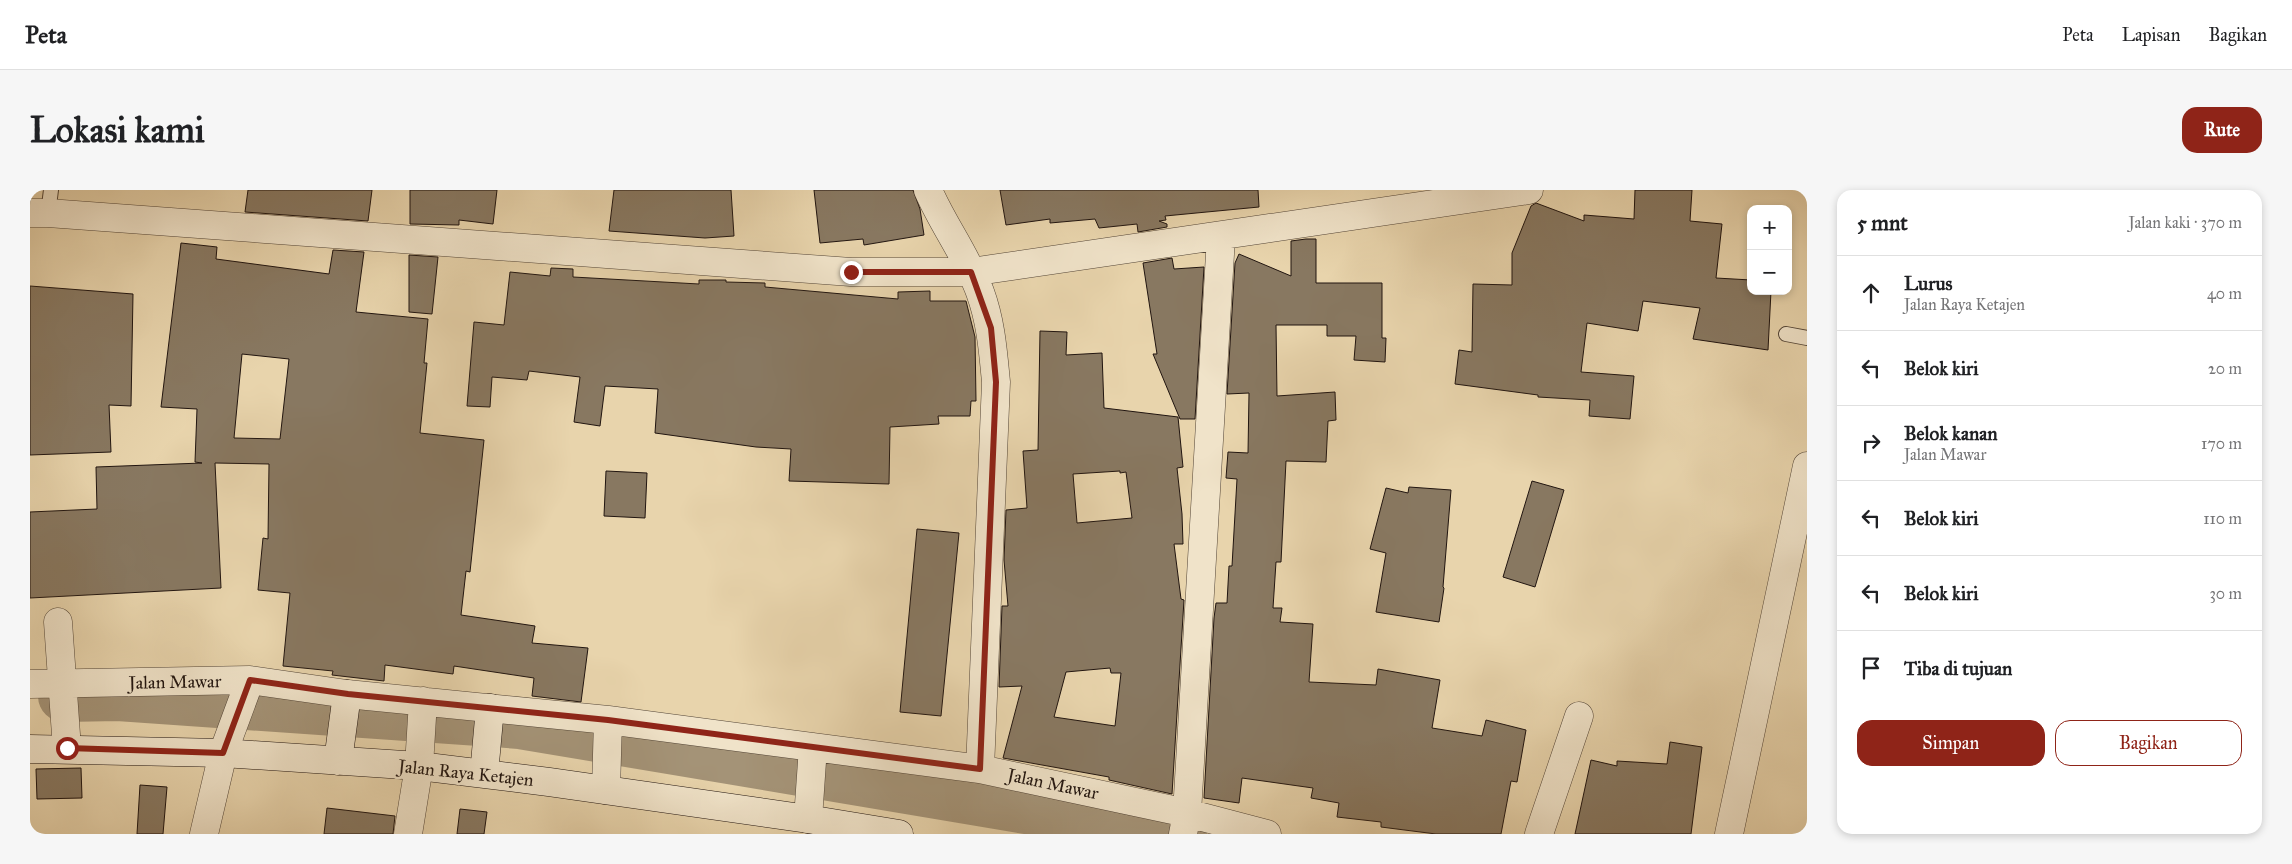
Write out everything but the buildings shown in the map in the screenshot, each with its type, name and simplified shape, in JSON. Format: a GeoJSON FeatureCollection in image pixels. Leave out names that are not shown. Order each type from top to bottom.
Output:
{"type":"FeatureCollection","features":[{"type":"Feature","properties":{"kind":"street"},"geometry":{"type":"LineString","coordinates":[[928,190],[971,272],[991,328],[996,382],[980,769]]}},
{"type":"Feature","properties":{"kind":"street"},"geometry":{"type":"LineString","coordinates":[[43,205],[851,272],[971,272],[1529,190]]}},
{"type":"Feature","properties":{"kind":"street"},"geometry":{"type":"LineString","coordinates":[[1185,825],[1221,236]]}},
{"type":"Feature","properties":{"kind":"street"},"geometry":{"type":"LineString","coordinates":[[1729,834],[1807,466]]}},
{"type":"Feature","properties":{"kind":"street"},"geometry":{"type":"LineString","coordinates":[[58,622],[66,737]]}},
{"type":"Feature","properties":{"kind":"street","name":"Jalan Mawar"},"geometry":{"type":"LineString","coordinates":[[30,684],[63,690],[248,687],[346,702],[489,711],[813,753],[980,769],[1185,825],[1267,834]]}},
{"type":"Feature","properties":{"kind":"street"},"geometry":{"type":"LineString","coordinates":[[204,834],[228,742],[248,687]]}},
{"type":"Feature","properties":{"kind":"street"},"geometry":{"type":"LineString","coordinates":[[340,752],[346,702]]}},
{"type":"Feature","properties":{"kind":"street"},"geometry":{"type":"LineString","coordinates":[[408,834],[420,754],[423,707]]}},
{"type":"Feature","properties":{"kind":"street"},"geometry":{"type":"LineString","coordinates":[[485,764],[489,711]]}},
{"type":"Feature","properties":{"kind":"street"},"geometry":{"type":"LineString","coordinates":[[1539,834],[1579,716]]}},
{"type":"Feature","properties":{"kind":"street"},"geometry":{"type":"LineString","coordinates":[[605,777],[608,727]]}},
{"type":"Feature","properties":{"kind":"street","name":"Jalan Raya Ketajen"},"geometry":{"type":"LineString","coordinates":[[30,749],[66,737],[228,742],[340,752],[420,754],[485,764],[605,777],[808,806],[900,834]]}},
{"type":"Feature","properties":{"kind":"street"},"geometry":{"type":"LineString","coordinates":[[808,806],[813,753]]}},
{"type":"Feature","properties":{"kind":"lane"},"geometry":{"type":"LineString","coordinates":[[1786,334],[1807,338]]}},
{"type":"Feature","properties":{"kind":"waterway"},"geometry":{"type":"LineString","coordinates":[[64,696],[118,695],[520,723],[1181,834]]}},
{"type":"Feature","properties":{"kind":"route"},"geometry":{"type":"LineString","coordinates":[[67,748],[223,753],[250,680],[348,694],[608,720],[980,769],[996,382],[991,328],[980,292],[971,272],[851,272]]}}]}
